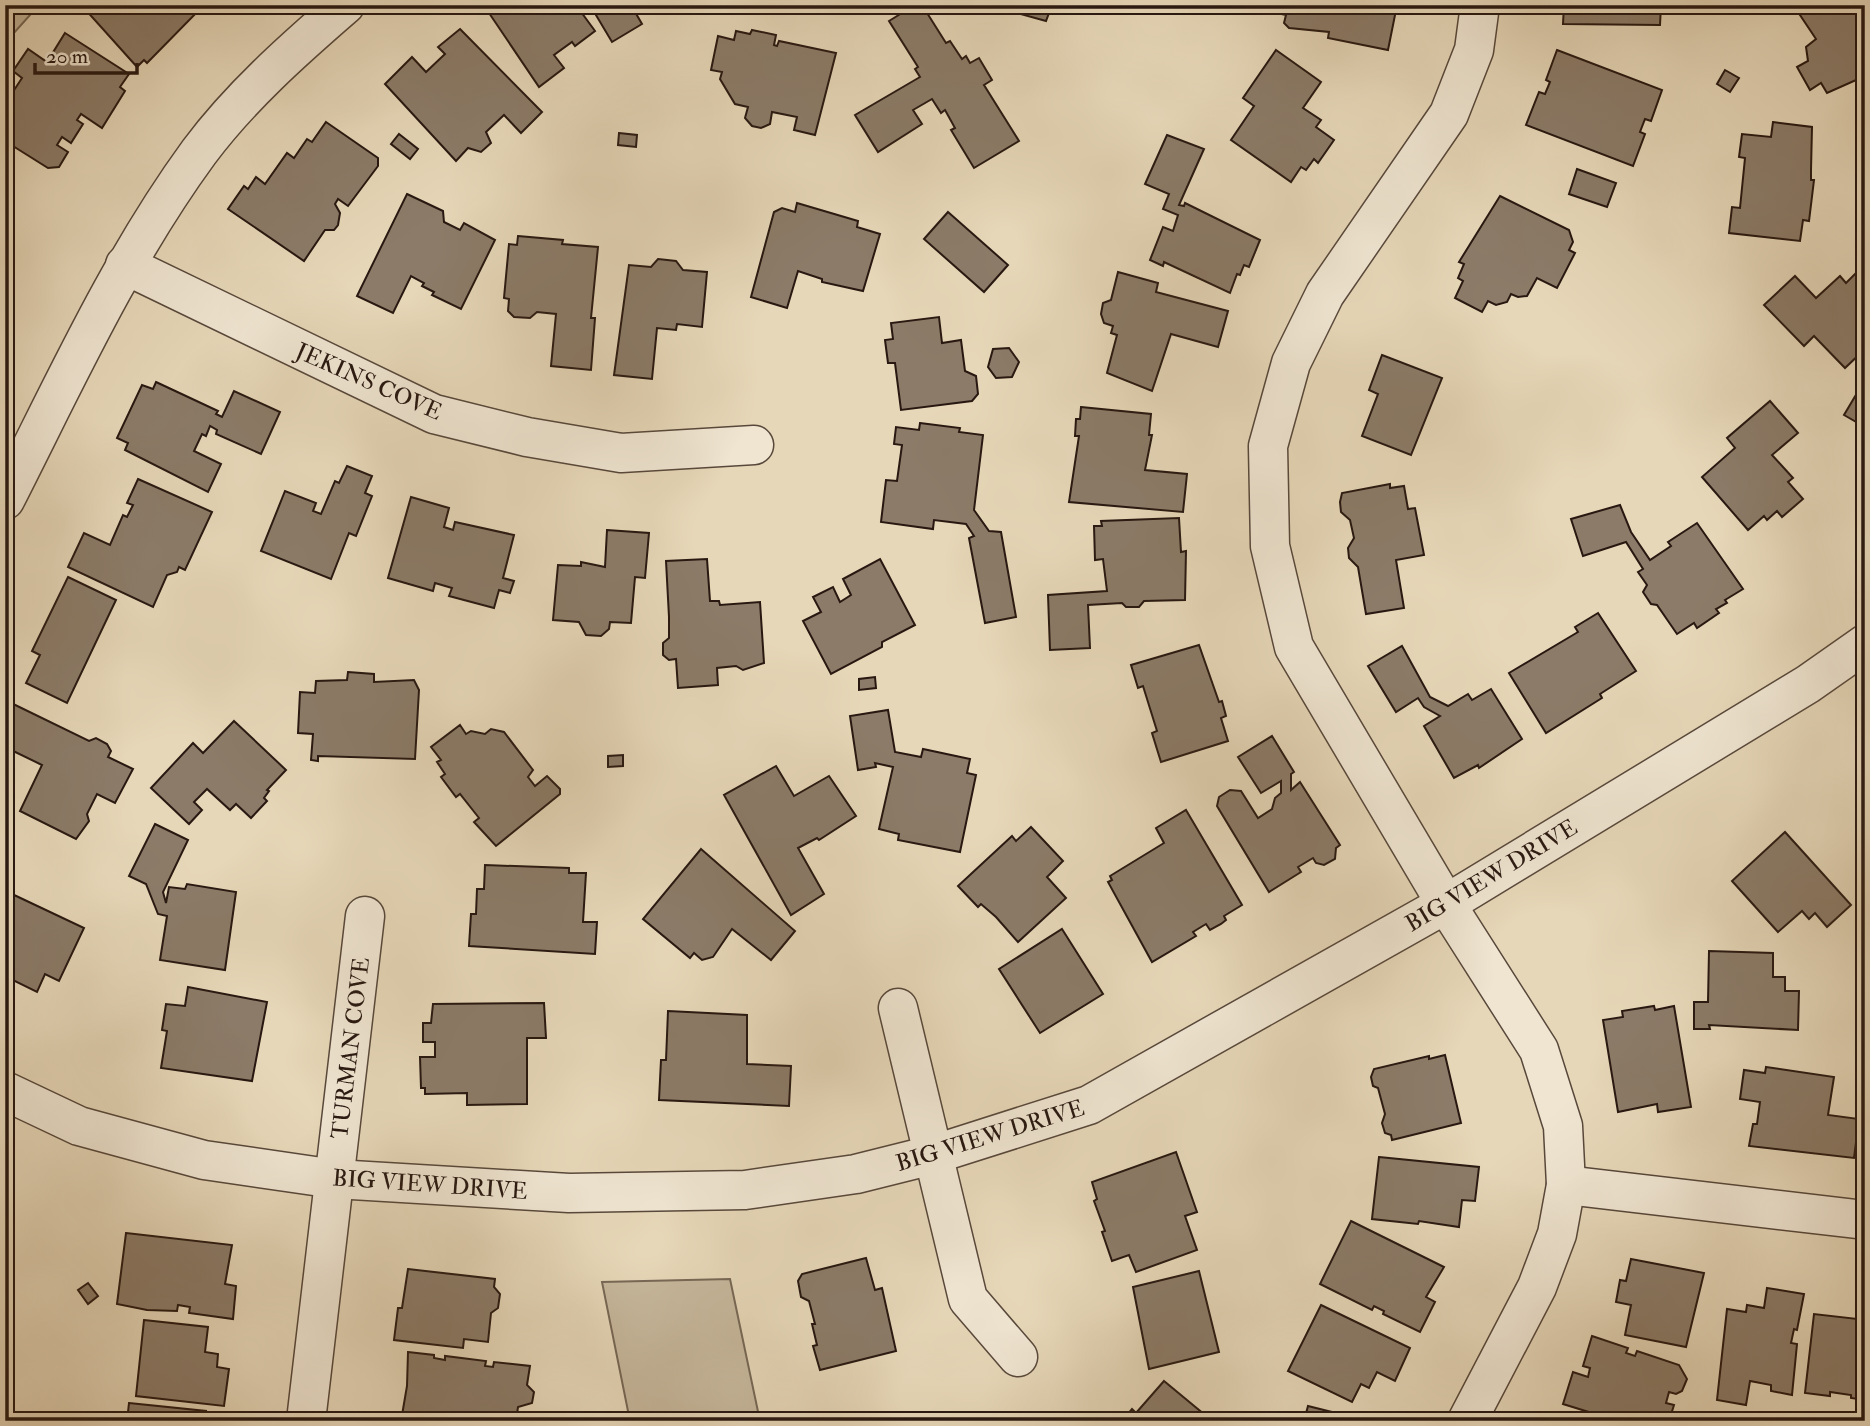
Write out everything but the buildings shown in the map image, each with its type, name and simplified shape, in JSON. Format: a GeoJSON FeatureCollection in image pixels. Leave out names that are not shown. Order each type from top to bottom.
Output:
{"type":"FeatureCollection","features":[{"type":"Feature","properties":{"kind":"street"},"geometry":{"type":"LineString","coordinates":[[5,500],[125,265],[200,151],[282,59],[345,5]]}},
{"type":"Feature","properties":{"kind":"street"},"geometry":{"type":"LineString","coordinates":[[1467,1421],[1537,1287],[1557,1234],[1566,1185],[1563,1126],[1539,1050],[1446,904],[1294,647],[1270,546],[1268,446],[1291,363],[1325,295],[1449,114],[1474,50],[1480,5]]}},
{"type":"Feature","properties":{"kind":"street","name":"JEKINS COVE"},"geometry":{"type":"LineString","coordinates":[[125,265],[434,414],[527,437],[621,453],[754,444]]}},
{"type":"Feature","properties":{"kind":"street","name":"BIG VIEW DRIVE"},"geometry":{"type":"LineString","coordinates":[[5,1091],[79,1126],[192,1157],[335,1180],[569,1193],[744,1190],[856,1174],[932,1155],[1089,1105],[1446,904],[1808,684],[1865,644]]}},
{"type":"Feature","properties":{"kind":"street","name":"TURMAN COVE"},"geometry":{"type":"LineString","coordinates":[[306,1421],[365,916]]}},
{"type":"Feature","properties":{"kind":"street"},"geometry":{"type":"LineString","coordinates":[[898,1009],[968,1299],[1018,1357]]}},
{"type":"Feature","properties":{"kind":"street"},"geometry":{"type":"LineString","coordinates":[[1566,1185],[1865,1220]]}},
{"type":"Feature","properties":{"kind":"shaded area"},"geometry":{"type":"Polygon","coordinates":[[[5,5],[39,5],[5,43],[5,5]]]}},
{"type":"Feature","properties":{"kind":"shaded area"},"geometry":{"type":"Polygon","coordinates":[[[730,1279],[760,1421],[630,1421],[602,1282],[730,1279]]]}}]}
